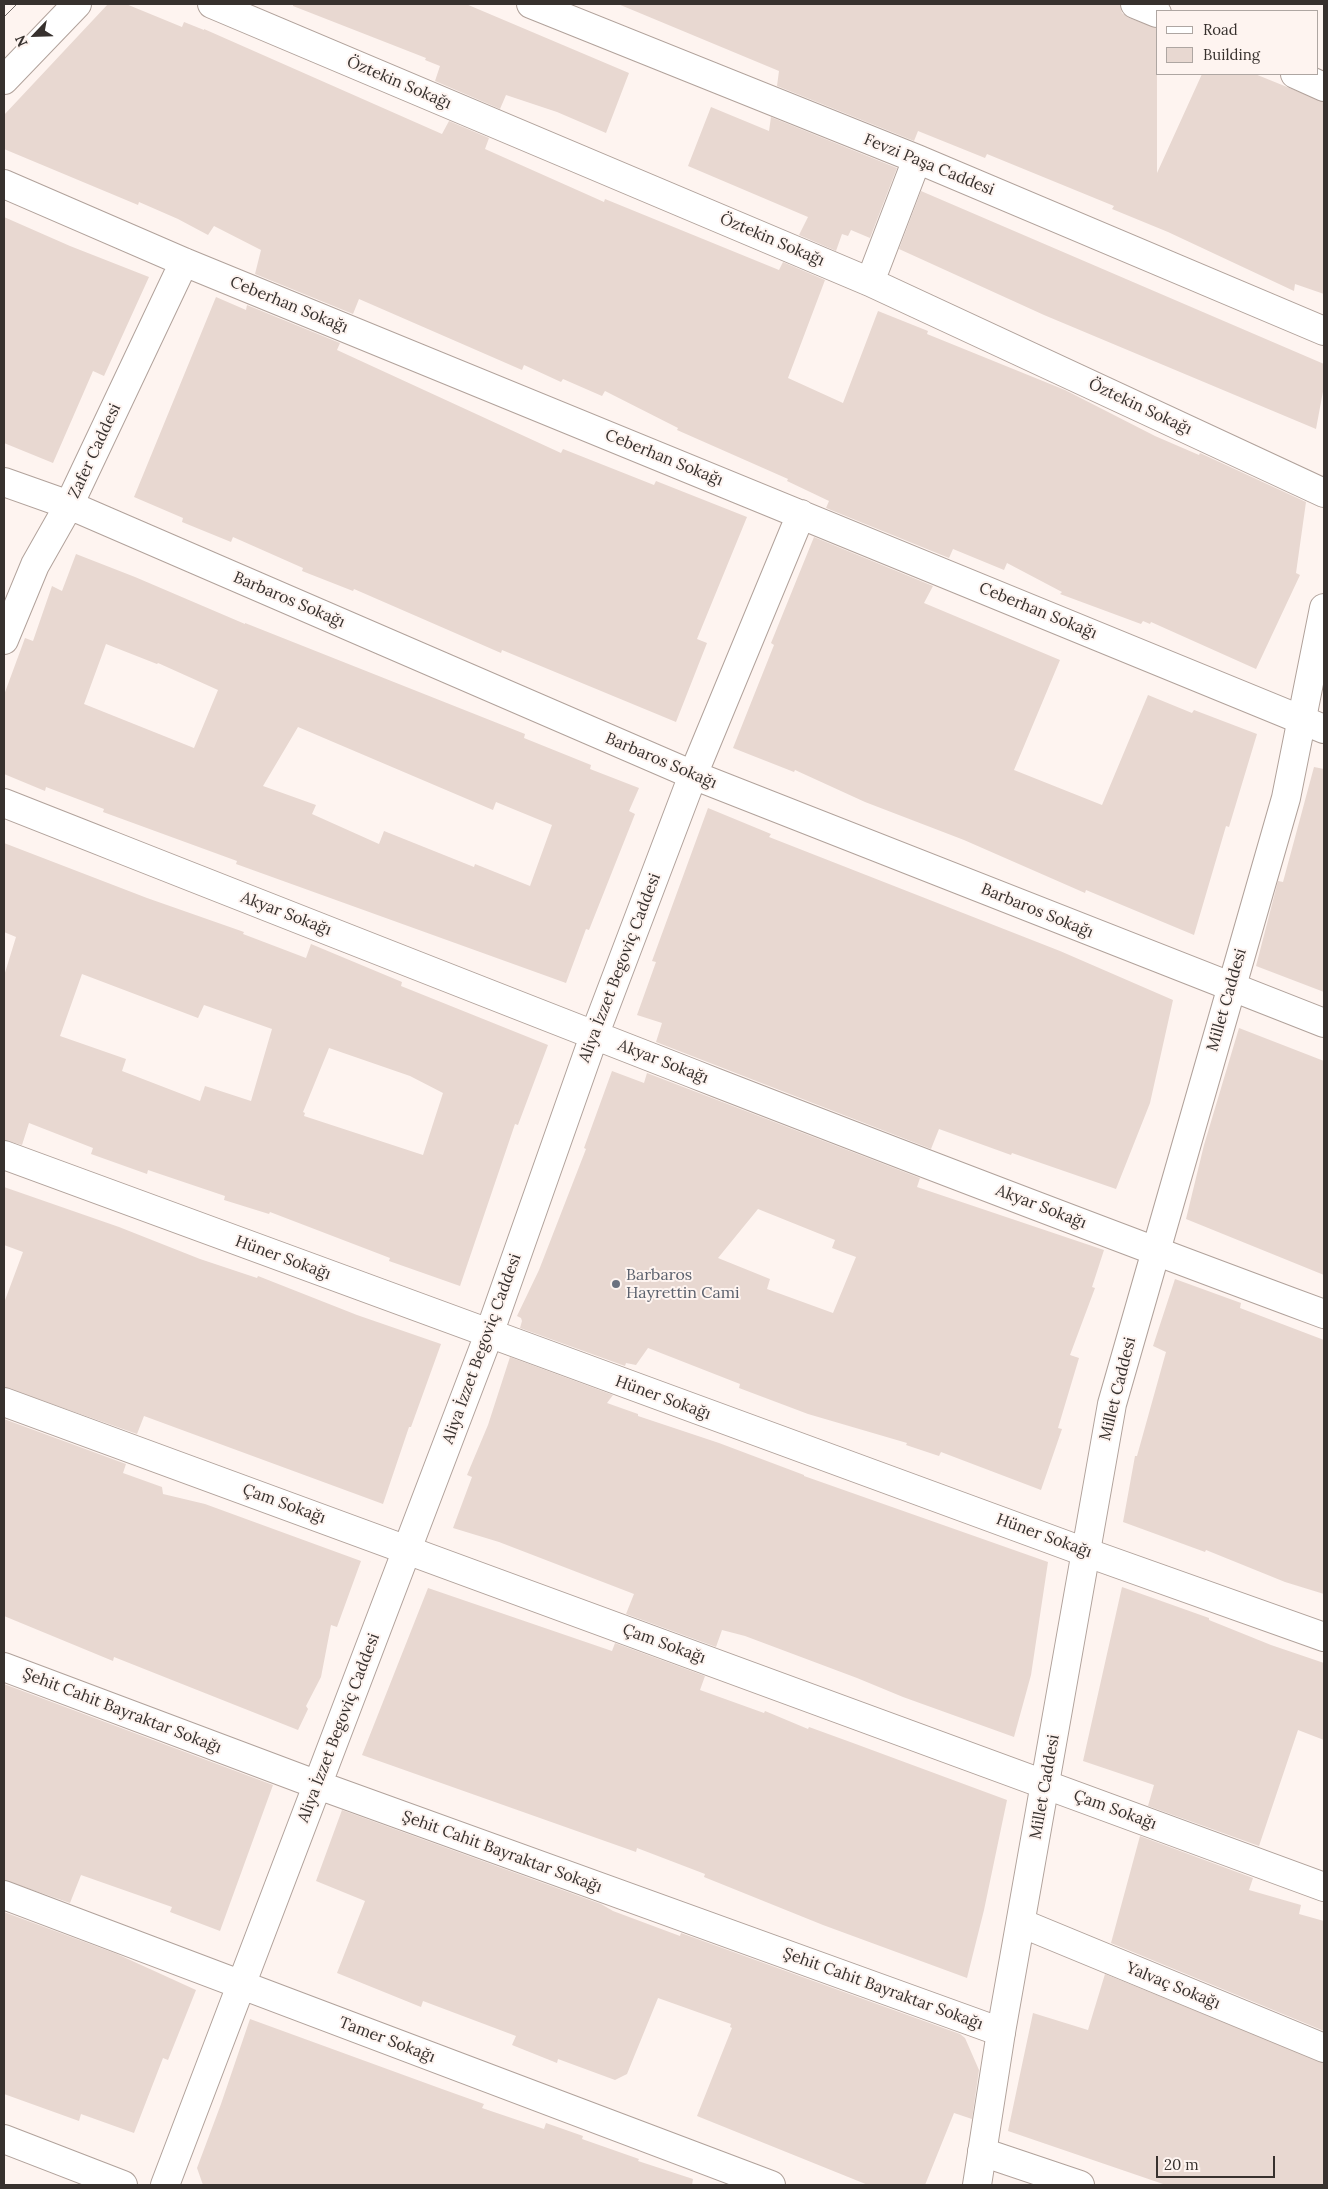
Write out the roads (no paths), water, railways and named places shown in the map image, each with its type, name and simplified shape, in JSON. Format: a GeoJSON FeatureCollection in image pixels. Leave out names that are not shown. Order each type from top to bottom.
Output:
{"type":"FeatureCollection","features":[{"type":"Feature","properties":{"kind":"street"},"geometry":{"type":"LineString","coordinates":[[4,80],[77,4]]}},
{"type":"Feature","properties":{"kind":"street","name":"Öztekin Sokağı"},"geometry":{"type":"LineString","coordinates":[[212,4],[870,282],[1324,493]]}},
{"type":"Feature","properties":{"kind":"street","name":"Fevzi Paşa Caddesi"},"geometry":{"type":"LineString","coordinates":[[531,4],[916,158],[1324,331]]}},
{"type":"Feature","properties":{"kind":"street"},"geometry":{"type":"LineString","coordinates":[[1135,4],[1156,13]]}},
{"type":"Feature","properties":{"kind":"street"},"geometry":{"type":"LineString","coordinates":[[1297,75],[1324,87]]}},
{"type":"Feature","properties":{"kind":"street"},"geometry":{"type":"LineString","coordinates":[[870,282],[916,158]]}},
{"type":"Feature","properties":{"kind":"street","name":"Ceberhan Sokağı"},"geometry":{"type":"LineString","coordinates":[[4,184],[184,262],[1313,724]]}},
{"type":"Feature","properties":{"kind":"street","name":"Zafer Caddesi"},"geometry":{"type":"LineString","coordinates":[[4,640],[35,565],[70,505],[184,262]]}},
{"type":"Feature","properties":{"kind":"street","name":"Barbaros Sokağı"},"geometry":{"type":"LineString","coordinates":[[4,482],[70,505],[693,775],[1324,1023]]}},
{"type":"Feature","properties":{"kind":"street","name":"Aliya İzzet Begoviç Caddesi"},"geometry":{"type":"LineString","coordinates":[[166,2185],[489,1334],[594,1036],[693,775],[800,514]]}},
{"type":"Feature","properties":{"kind":"street","name":"Millet Caddesi"},"geometry":{"type":"LineString","coordinates":[[977,2185],[1001,2032],[1112,1404],[1286,798],[1313,724],[1324,608]]}},
{"type":"Feature","properties":{"kind":"street","name":"Akyar Sokağı"},"geometry":{"type":"LineString","coordinates":[[4,803],[594,1036],[1324,1314]]}},
{"type":"Feature","properties":{"kind":"street","name":"Hüner Sokağı"},"geometry":{"type":"LineString","coordinates":[[4,1155],[1085,1552],[1324,1637]]}},
{"type":"Feature","properties":{"kind":"street","name":"Çam Sokağı"},"geometry":{"type":"LineString","coordinates":[[4,1402],[1324,1887]]}},
{"type":"Feature","properties":{"kind":"street","name":"Şehit Cahit Bayraktar Sokağı"},"geometry":{"type":"LineString","coordinates":[[4,1667],[318,1785],[1001,2032]]}},
{"type":"Feature","properties":{"kind":"street","name":"Tamer Sokağı"},"geometry":{"type":"LineString","coordinates":[[4,1895],[771,2185]]}},
{"type":"Feature","properties":{"kind":"street","name":"Yalvaç Sokağı"},"geometry":{"type":"LineString","coordinates":[[1021,1923],[1324,2048]]}},
{"type":"Feature","properties":{"kind":"street"},"geometry":{"type":"LineString","coordinates":[[4,2139],[123,2185]]}},
{"type":"Feature","properties":{"kind":"street"},"geometry":{"type":"LineString","coordinates":[[982,2152],[1080,2185]]}},
{"type":"Feature","properties":{"kind":"tram line"},"geometry":{"type":"LineString","coordinates":[[4,17],[17,4]]}},
{"type":"Feature","properties":{"kind":"place","name":"Barbaros Hayrettin Cami"},"geometry":{"type":"Point","coordinates":[616,1284]}}]}
